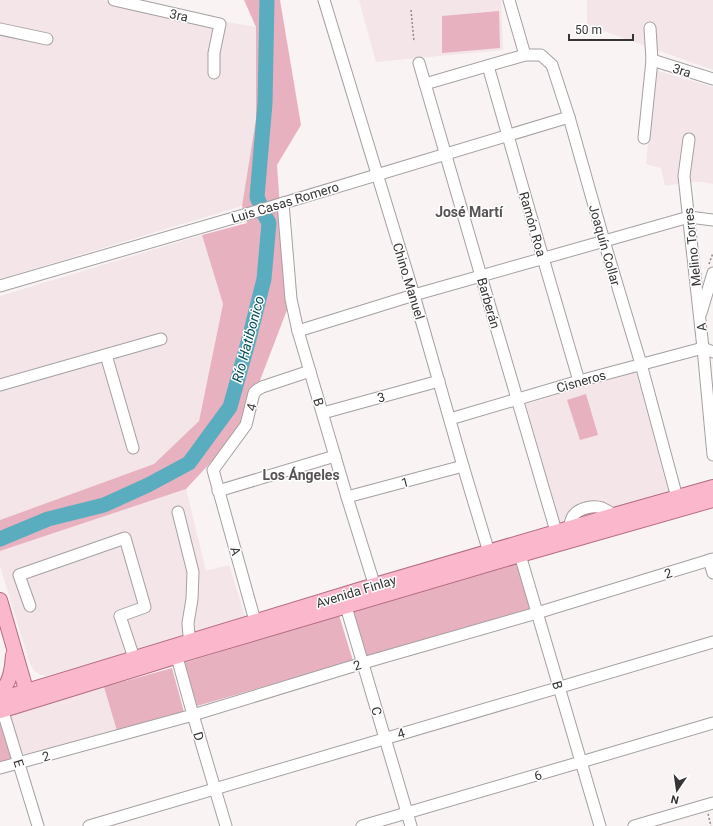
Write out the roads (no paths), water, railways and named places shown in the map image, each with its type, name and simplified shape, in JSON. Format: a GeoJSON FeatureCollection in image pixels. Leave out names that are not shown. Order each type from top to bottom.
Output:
{"type":"FeatureCollection","features":[{"type":"Feature","properties":{"kind":"main road","name":"Avenida Finlay"},"geometry":{"type":"LineString","coordinates":[[561,534],[679,503],[713,487]]}},
{"type":"Feature","properties":{"kind":"main road","name":"Avenida Finlay"},"geometry":{"type":"LineString","coordinates":[[1,705],[518,549],[614,514],[679,503],[713,500]]}},
{"type":"Feature","properties":{"kind":"main road"},"geometry":{"type":"LineString","coordinates":[[0,600],[28,696]]}},
{"type":"Feature","properties":{"kind":"main road"},"geometry":{"type":"LineString","coordinates":[[16,655],[30,675],[40,681],[50,684]]}},
{"type":"Feature","properties":{"kind":"main road"},"geometry":{"type":"LineString","coordinates":[[0,693],[6,687],[16,655]]}},
{"type":"Feature","properties":{"kind":"main road","name":"Avenida Finlay"},"geometry":{"type":"LineString","coordinates":[[28,696],[50,684],[136,664]]}},
{"type":"Feature","properties":{"kind":"street","name":"3ra"},"geometry":{"type":"LineString","coordinates":[[114,0],[220,24],[214,53],[214,73]]}},
{"type":"Feature","properties":{"kind":"street","name":"Chino Manuel"},"geometry":{"type":"LineString","coordinates":[[324,0],[414,296],[491,557]]}},
{"type":"Feature","properties":{"kind":"street"},"geometry":{"type":"LineString","coordinates":[[425,84],[525,55],[509,0]]}},
{"type":"Feature","properties":{"kind":"street"},"geometry":{"type":"LineString","coordinates":[[644,138],[652,60],[650,28]]}},
{"type":"Feature","properties":{"kind":"street"},"geometry":{"type":"LineString","coordinates":[[0,29],[47,39]]}},
{"type":"Feature","properties":{"kind":"street","name":"Joaquín Collar"},"geometry":{"type":"LineString","coordinates":[[525,55],[541,55],[552,65],[569,117],[641,364],[679,503]]}},
{"type":"Feature","properties":{"kind":"street","name":"3ra"},"geometry":{"type":"LineString","coordinates":[[652,60],[713,79]]}},
{"type":"Feature","properties":{"kind":"street","name":"Barberán"},"geometry":{"type":"LineString","coordinates":[[419,63],[517,400],[561,534]]}},
{"type":"Feature","properties":{"kind":"street","name":"Ramón Roa"},"geometry":{"type":"LineString","coordinates":[[488,66],[579,381]]}},
{"type":"Feature","properties":{"kind":"street","name":"Luis Casas Romero"},"geometry":{"type":"LineString","coordinates":[[0,286],[247,214],[569,117]]}},
{"type":"Feature","properties":{"kind":"street","name":"Melino Torres"},"geometry":{"type":"LineString","coordinates":[[689,139],[684,176],[700,317]]}},
{"type":"Feature","properties":{"kind":"street","name":"B"},"geometry":{"type":"LineString","coordinates":[[283,203],[291,299],[298,331],[376,591]]}},
{"type":"Feature","properties":{"kind":"street"},"geometry":{"type":"LineString","coordinates":[[298,331],[481,276],[689,217],[713,220]]}},
{"type":"Feature","properties":{"kind":"street","name":"A"},"geometry":{"type":"LineString","coordinates":[[709,270],[700,317],[708,350],[713,455]]}},
{"type":"Feature","properties":{"kind":"street"},"geometry":{"type":"LineString","coordinates":[[0,386],[161,339]]}},
{"type":"Feature","properties":{"kind":"street","name":"Cisneros"},"geometry":{"type":"LineString","coordinates":[[450,419],[641,364],[708,350]]}},
{"type":"Feature","properties":{"kind":"street"},"geometry":{"type":"LineString","coordinates":[[106,355],[132,448]]}},
{"type":"Feature","properties":{"kind":"street","name":"4"},"geometry":{"type":"LineString","coordinates":[[212,470],[246,425],[254,392],[262,387],[310,372]]}},
{"type":"Feature","properties":{"kind":"street","name":"3"},"geometry":{"type":"LineString","coordinates":[[323,413],[439,381]]}},
{"type":"Feature","properties":{"kind":"street"},"geometry":{"type":"LineString","coordinates":[[218,491],[335,456]]}},
{"type":"Feature","properties":{"kind":"street","name":"1"},"geometry":{"type":"LineString","coordinates":[[347,497],[463,466]]}},
{"type":"Feature","properties":{"kind":"street","name":"A"},"geometry":{"type":"LineString","coordinates":[[212,470],[257,627]]}},
{"type":"Feature","properties":{"kind":"street"},"geometry":{"type":"LineString","coordinates":[[178,512],[193,572],[192,599],[188,623],[190,647]]}},
{"type":"Feature","properties":{"kind":"street"},"geometry":{"type":"LineString","coordinates":[[30,606],[18,575],[125,538],[145,607],[120,616],[136,664]]}},
{"type":"Feature","properties":{"kind":"street","name":"B"},"geometry":{"type":"LineString","coordinates":[[518,549],[600,826]]}},
{"type":"Feature","properties":{"kind":"street"},"geometry":{"type":"LineString","coordinates":[[711,560],[713,573]]}},
{"type":"Feature","properties":{"kind":"street","name":"2"},"geometry":{"type":"LineString","coordinates":[[0,768],[193,715],[711,560]]}},
{"type":"Feature","properties":{"kind":"street","name":"C"},"geometry":{"type":"LineString","coordinates":[[344,601],[411,826]]}},
{"type":"Feature","properties":{"kind":"street","name":"4"},"geometry":{"type":"LineString","coordinates":[[90,826],[713,642]]}},
{"type":"Feature","properties":{"kind":"street","name":"D"},"geometry":{"type":"LineString","coordinates":[[175,652],[226,826]]}},
{"type":"Feature","properties":{"kind":"street","name":"E"},"geometry":{"type":"LineString","coordinates":[[1,705],[38,826]]}},
{"type":"Feature","properties":{"kind":"street","name":"6"},"geometry":{"type":"LineString","coordinates":[[362,826],[713,723]]}},
{"type":"Feature","properties":{"kind":"street"},"geometry":{"type":"LineString","coordinates":[[634,826],[709,804]]}},
{"type":"Feature","properties":{"kind":"waterway","name":"Río Hatibonico"},"geometry":{"type":"LineString","coordinates":[[0,539],[48,519],[104,505],[148,485],[189,463],[230,407],[264,279],[269,223],[257,197],[265,103],[267,0]]}},
{"type":"Feature","properties":{"kind":"district","name":"José Martí"},"geometry":{"type":"Point","coordinates":[469,212]}},
{"type":"Feature","properties":{"kind":"district","name":"Los Ángeles"},"geometry":{"type":"Point","coordinates":[301,475]}}]}
